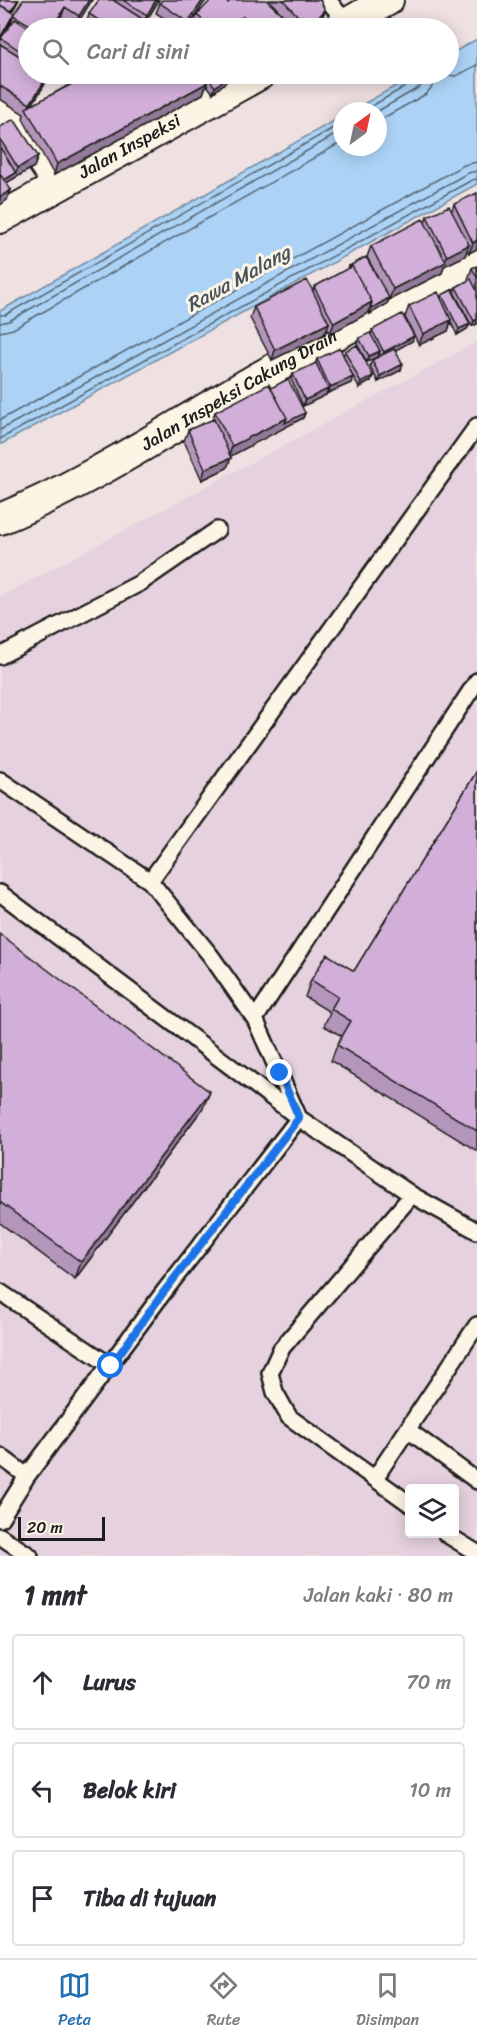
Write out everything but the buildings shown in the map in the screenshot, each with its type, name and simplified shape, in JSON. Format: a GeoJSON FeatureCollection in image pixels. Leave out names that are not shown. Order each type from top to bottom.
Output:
{"type":"FeatureCollection","features":[{"type":"Feature","properties":{"kind":"street"},"geometry":{"type":"LineString","coordinates":[[357,18],[388,0]]}},
{"type":"Feature","properties":{"kind":"street","name":"Jalan Inspeksi"},"geometry":{"type":"LineString","coordinates":[[0,218],[242,84]]}},
{"type":"Feature","properties":{"kind":"street"},"geometry":{"type":"LineString","coordinates":[[0,110],[14,124],[59,184]]}},
{"type":"Feature","properties":{"kind":"street","name":"Jalan Inspeksi Cakung Drain"},"geometry":{"type":"LineString","coordinates":[[0,519],[21,511],[139,448],[257,379],[477,258]]}},
{"type":"Feature","properties":{"kind":"lane"},"geometry":{"type":"LineString","coordinates":[[328,0],[338,18]]}},
{"type":"Feature","properties":{"kind":"lane"},"geometry":{"type":"LineString","coordinates":[[150,880],[477,426]]}},
{"type":"Feature","properties":{"kind":"lane"},"geometry":{"type":"LineString","coordinates":[[0,656],[140,583],[217,530]]}},
{"type":"Feature","properties":{"kind":"lane"},"geometry":{"type":"LineString","coordinates":[[255,1019],[477,681]]}},
{"type":"Feature","properties":{"kind":"lane"},"geometry":{"type":"LineString","coordinates":[[0,780],[150,880],[211,956],[255,1019],[299,1118]]}},
{"type":"Feature","properties":{"kind":"lane"},"geometry":{"type":"LineString","coordinates":[[0,893],[299,1118],[412,1195],[477,1231]]}},
{"type":"Feature","properties":{"kind":"lane"},"geometry":{"type":"LineString","coordinates":[[0,1519],[27,1476],[111,1366],[163,1293],[299,1118]]}},
{"type":"Feature","properties":{"kind":"lane"},"geometry":{"type":"LineString","coordinates":[[405,1500],[322,1443],[289,1417],[275,1392],[270,1373],[281,1349],[412,1195]]}},
{"type":"Feature","properties":{"kind":"lane"},"geometry":{"type":"LineString","coordinates":[[0,1292],[111,1366]]}},
{"type":"Feature","properties":{"kind":"lane"},"geometry":{"type":"LineString","coordinates":[[375,1478],[472,1343],[477,1325]]}},
{"type":"Feature","properties":{"kind":"lane"},"geometry":{"type":"LineString","coordinates":[[408,1430],[477,1481]]}},
{"type":"Feature","properties":{"kind":"lane"},"geometry":{"type":"LineString","coordinates":[[0,1456],[27,1476]]}},
{"type":"Feature","properties":{"kind":"lane"},"geometry":{"type":"LineString","coordinates":[[0,1536],[30,1556]]}},
{"type":"Feature","properties":{"kind":"lane"},"geometry":{"type":"LineString","coordinates":[[454,1538],[477,1553]]}},
{"type":"Feature","properties":{"kind":"shaded area"},"geometry":{"type":"Polygon","coordinates":[[[477,342],[477,1556],[0,1556],[0,597],[477,342]]]}},
{"type":"Feature","properties":{"kind":"water","name":"Rawa Malang"},"geometry":{"type":"Polygon","coordinates":[[[477,39],[477,184],[0,445],[0,311],[333,121],[333,156],[387,156],[387,102],[367,102],[399,84],[459,84],[459,49],[477,39]]]}},
{"type":"Feature","properties":{"kind":"route"},"geometry":{"type":"LineString","coordinates":[[111,1366],[163,1293],[299,1118],[280,1073]]}}]}
